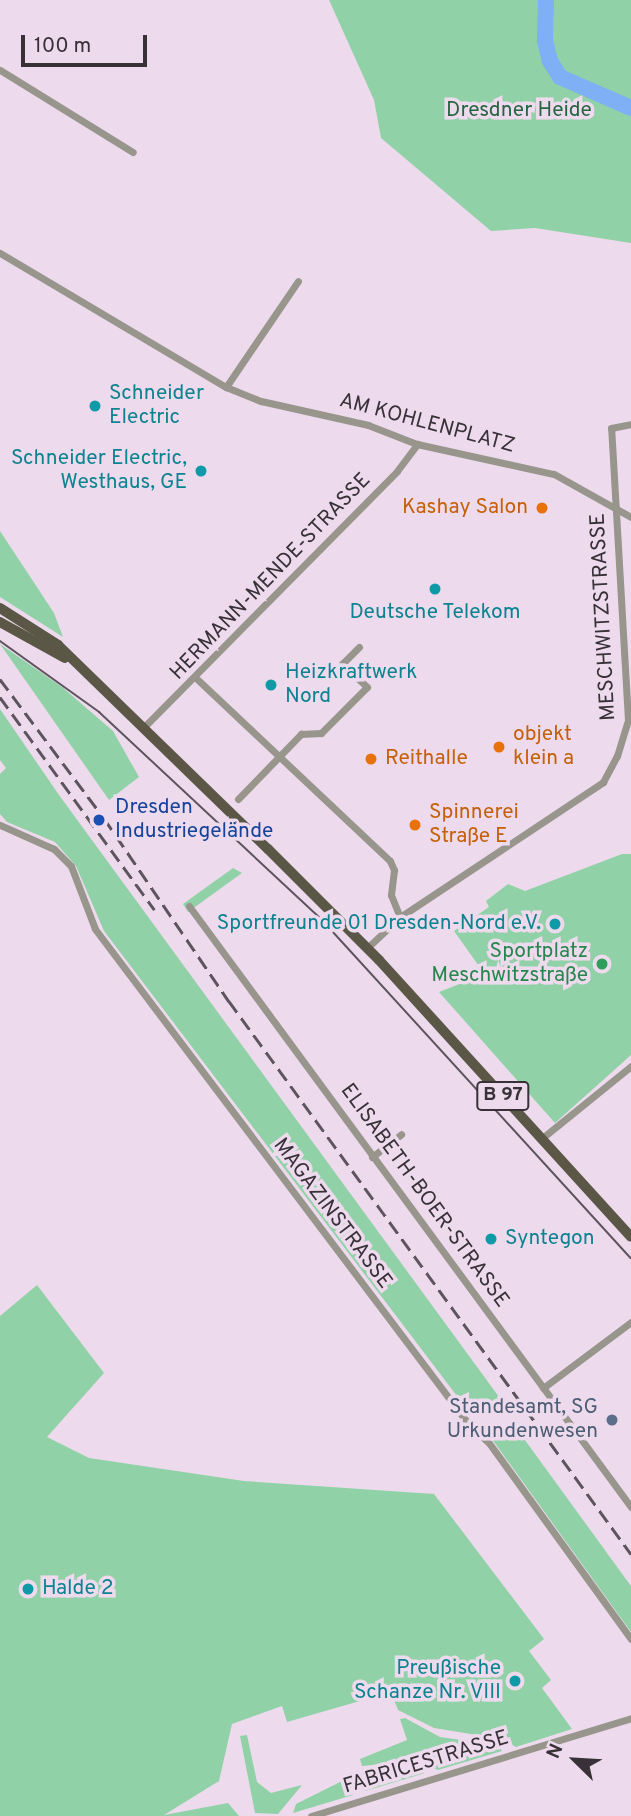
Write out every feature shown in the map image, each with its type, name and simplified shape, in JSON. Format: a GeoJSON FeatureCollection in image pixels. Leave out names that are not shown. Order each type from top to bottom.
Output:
{"type":"FeatureCollection","features":[{"type":"Feature","properties":{"kind":"main road"},"geometry":{"type":"LineString","coordinates":[[0,608],[42,633],[76,664]]}},
{"type":"Feature","properties":{"kind":"main road"},"geometry":{"type":"LineString","coordinates":[[0,622],[76,664]]}},
{"type":"Feature","properties":{"kind":"main road","name":"B 97"},"geometry":{"type":"LineString","coordinates":[[76,664],[367,948],[631,1237]]}},
{"type":"Feature","properties":{"kind":"street"},"geometry":{"type":"LineString","coordinates":[[0,70],[133,152]]}},
{"type":"Feature","properties":{"kind":"street","name":"AM KOHLENPLATZ"},"geometry":{"type":"LineString","coordinates":[[0,253],[226,387],[261,401],[368,425],[417,444],[554,474],[616,505],[631,517]]}},
{"type":"Feature","properties":{"kind":"street"},"geometry":{"type":"LineString","coordinates":[[226,387],[298,281]]}},
{"type":"Feature","properties":{"kind":"street","name":"MESCHWITZSTRASSE"},"geometry":{"type":"LineString","coordinates":[[367,948],[400,917],[603,782],[628,720],[611,428],[631,424]]}},
{"type":"Feature","properties":{"kind":"street","name":"HERMANN-MENDE-STRASSE"},"geometry":{"type":"LineString","coordinates":[[143,729],[198,678],[397,471],[417,444]]}},
{"type":"Feature","properties":{"kind":"street"},"geometry":{"type":"LineString","coordinates":[[622,612],[631,611]]}},
{"type":"Feature","properties":{"kind":"street"},"geometry":{"type":"LineString","coordinates":[[238,799],[301,734],[321,733],[367,687],[342,664],[359,647]]}},
{"type":"Feature","properties":{"kind":"street"},"geometry":{"type":"LineString","coordinates":[[198,678],[390,861],[394,870],[391,895],[400,917]]}},
{"type":"Feature","properties":{"kind":"street","name":"MAGAZINSTRASSE"},"geometry":{"type":"LineString","coordinates":[[0,825],[54,849],[71,866],[95,929],[463,1417],[489,1444],[631,1639]]}},
{"type":"Feature","properties":{"kind":"street","name":"ELISABETH-BOER-STRASSE"},"geometry":{"type":"LineString","coordinates":[[189,906],[631,1507]]}},
{"type":"Feature","properties":{"kind":"street"},"geometry":{"type":"LineString","coordinates":[[541,1139],[631,1066]]}},
{"type":"Feature","properties":{"kind":"street"},"geometry":{"type":"LineString","coordinates":[[372,1157],[401,1134]]}},
{"type":"Feature","properties":{"kind":"street"},"geometry":{"type":"LineString","coordinates":[[543,1388],[631,1322]]}},
{"type":"Feature","properties":{"kind":"street","name":"FABRICESTRASSE"},"geometry":{"type":"LineString","coordinates":[[312,1816],[631,1718]]}},
{"type":"Feature","properties":{"kind":"green space","name":"Dresdner Heide"},"geometry":{"type":"Polygon","coordinates":[[[329,0],[631,0],[631,243],[535,228],[491,231],[381,138],[374,100],[329,0]]]}},
{"type":"Feature","properties":{"kind":"green space"},"geometry":{"type":"Polygon","coordinates":[[[0,531],[54,613],[63,637],[0,597],[0,531]]]}},
{"type":"Feature","properties":{"kind":"green space"},"geometry":{"type":"Polygon","coordinates":[[[0,644],[62,687],[113,731],[139,777],[109,800],[0,644]]]}},
{"type":"Feature","properties":{"kind":"green space"},"geometry":{"type":"Polygon","coordinates":[[[0,709],[59,795],[510,1412],[477,1413],[460,1400],[104,931],[76,866],[55,842],[7,822],[0,814],[0,774],[6,768],[0,760],[0,709]]]}},
{"type":"Feature","properties":{"kind":"green space"},"geometry":{"type":"Polygon","coordinates":[[[622,854],[631,854],[631,1055],[555,1123],[439,992],[462,983],[481,969],[454,931],[489,907],[486,901],[508,884],[525,891],[622,854]]]}},
{"type":"Feature","properties":{"kind":"green space"},"geometry":{"type":"Polygon","coordinates":[[[233,868],[242,873],[188,912],[183,904],[233,868]]]}},
{"type":"Feature","properties":{"kind":"green space"},"geometry":{"type":"Polygon","coordinates":[[[37,1285],[104,1373],[47,1437],[89,1458],[244,1481],[434,1494],[544,1639],[529,1651],[551,1680],[542,1688],[572,1729],[516,1747],[501,1739],[434,1728],[398,1710],[391,1692],[287,1722],[282,1706],[232,1724],[219,1781],[164,1815],[228,1803],[239,1816],[0,1816],[0,1316],[37,1285]]]}},
{"type":"Feature","properties":{"kind":"green space"},"geometry":{"type":"Polygon","coordinates":[[[507,1425],[514,1425],[631,1586],[631,1632],[489,1435],[507,1425]]]}},
{"type":"Feature","properties":{"kind":"green space"},"geometry":{"type":"Polygon","coordinates":[[[405,1718],[440,1737],[497,1745],[502,1751],[438,1770],[417,1761],[362,1766],[360,1759],[407,1740],[400,1719],[405,1718]]]}},
{"type":"Feature","properties":{"kind":"green space"},"geometry":{"type":"Polygon","coordinates":[[[247,1735],[257,1782],[271,1793],[302,1785],[278,1814],[255,1813],[240,1736],[247,1735]]]}},
{"type":"Feature","properties":{"kind":"green space"},"geometry":{"type":"Polygon","coordinates":[[[414,1768],[425,1773],[365,1791],[359,1774],[414,1768]]]}},
{"type":"Feature","properties":{"kind":"green space"},"geometry":{"type":"Polygon","coordinates":[[[348,1778],[353,1795],[293,1813],[296,1804],[348,1778]]]}},
{"type":"Feature","properties":{"kind":"waterway"},"geometry":{"type":"LineString","coordinates":[[546,0],[545,41],[550,61],[560,77],[631,108]]}},
{"type":"Feature","properties":{"kind":"tram line"},"geometry":{"type":"LineString","coordinates":[[0,641],[99,712],[321,919],[631,1258]]}},
{"type":"Feature","properties":{"kind":"railway"},"geometry":{"type":"LineString","coordinates":[[0,679],[104,818],[229,1001],[631,1554]]}},
{"type":"Feature","properties":{"kind":"railway"},"geometry":{"type":"LineString","coordinates":[[0,697],[155,910]]}},
{"type":"Feature","properties":{"kind":"place","name":"Schneider Electric"},"geometry":{"type":"Point","coordinates":[95,406]}},
{"type":"Feature","properties":{"kind":"place","name":"Schneider Electric, Westhaus, GE"},"geometry":{"type":"Point","coordinates":[201,471]}},
{"type":"Feature","properties":{"kind":"place","name":"Kashay Salon"},"geometry":{"type":"Point","coordinates":[542,508]}},
{"type":"Feature","properties":{"kind":"place","name":"Deutsche Telekom"},"geometry":{"type":"Point","coordinates":[435,589]}},
{"type":"Feature","properties":{"kind":"place","name":"Heizkraftwerk Nord"},"geometry":{"type":"Point","coordinates":[271,685]}},
{"type":"Feature","properties":{"kind":"place","name":"objekt klein a"},"geometry":{"type":"Point","coordinates":[499,747]}},
{"type":"Feature","properties":{"kind":"place","name":"Reithalle"},"geometry":{"type":"Point","coordinates":[371,759]}},
{"type":"Feature","properties":{"kind":"place","name":"Dresden Industriegelände"},"geometry":{"type":"Point","coordinates":[99,820]}},
{"type":"Feature","properties":{"kind":"place","name":"Spinnerei Straße E"},"geometry":{"type":"Point","coordinates":[415,825]}},
{"type":"Feature","properties":{"kind":"place","name":"Sportfreunde 01 Dresden-Nord e.V."},"geometry":{"type":"Point","coordinates":[555,924]}},
{"type":"Feature","properties":{"kind":"place","name":"Sportplatz Meschwitzstraße"},"geometry":{"type":"Point","coordinates":[602,964]}},
{"type":"Feature","properties":{"kind":"place","name":"Syntegon"},"geometry":{"type":"Point","coordinates":[491,1239]}},
{"type":"Feature","properties":{"kind":"place","name":"Standesamt, SG Urkundenwesen"},"geometry":{"type":"Point","coordinates":[612,1420]}},
{"type":"Feature","properties":{"kind":"place","name":"Halde 2"},"geometry":{"type":"Point","coordinates":[28,1589]}},
{"type":"Feature","properties":{"kind":"place","name":"Preußische Schanze Nr. VIII"},"geometry":{"type":"Point","coordinates":[515,1681]}}]}
